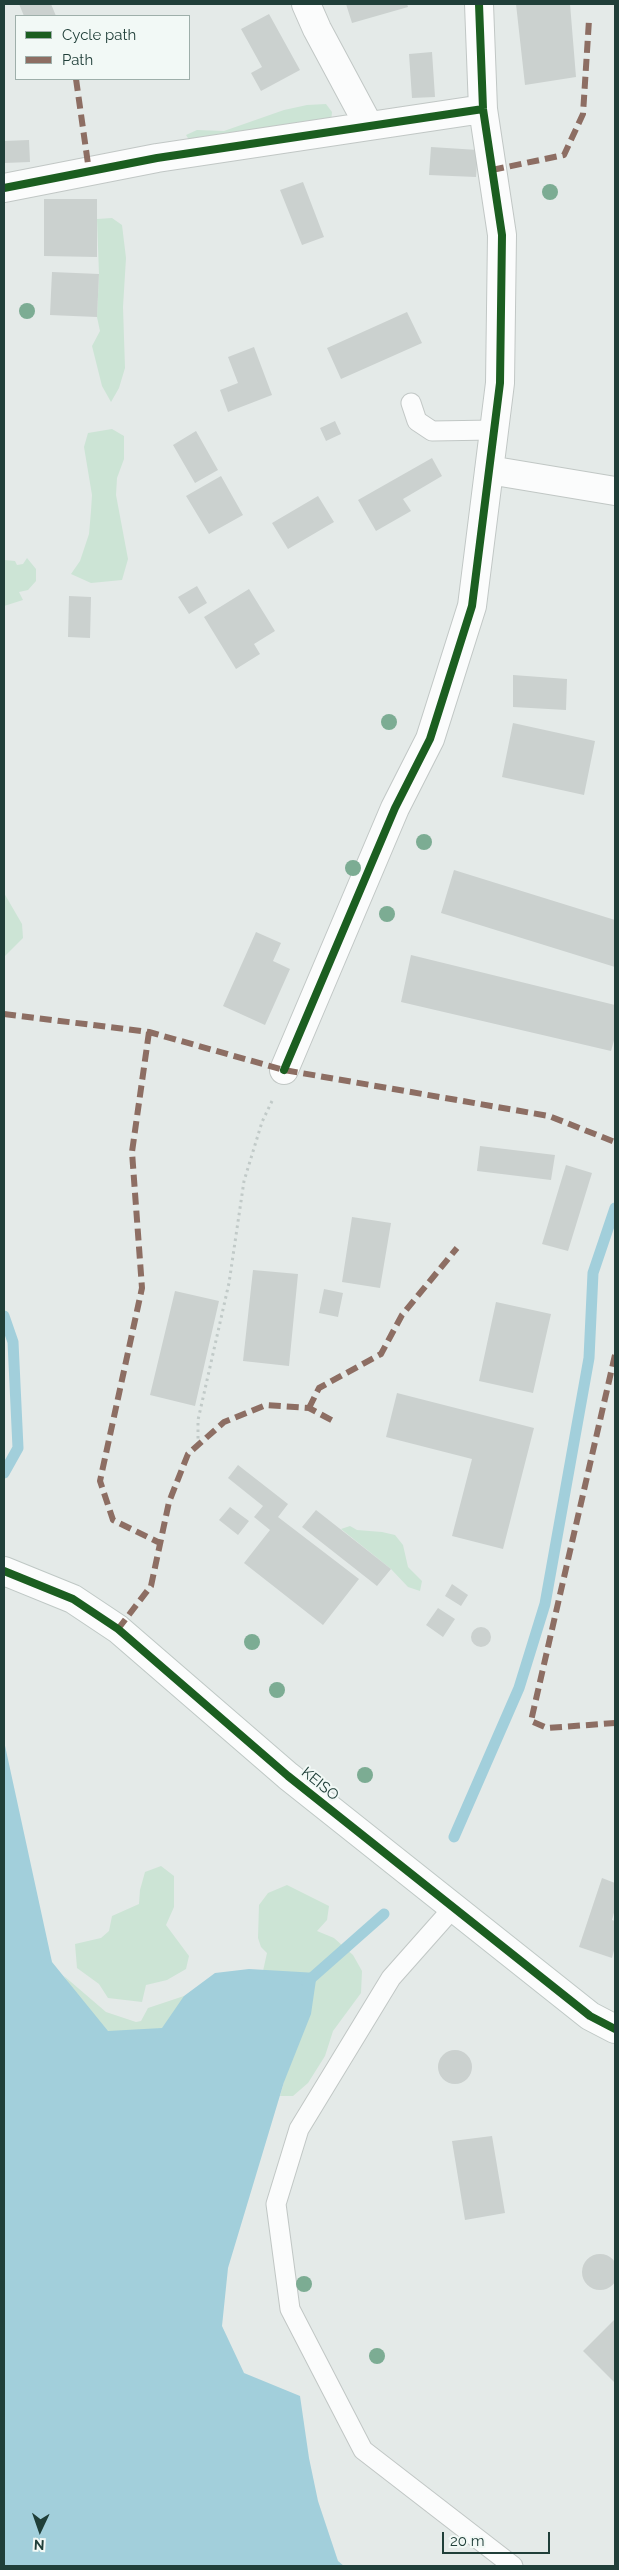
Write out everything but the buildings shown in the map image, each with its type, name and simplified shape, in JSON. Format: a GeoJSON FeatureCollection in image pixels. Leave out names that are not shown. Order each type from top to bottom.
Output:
{"type":"FeatureCollection","features":[{"type":"Feature","properties":{"kind":"street"},"geometry":{"type":"LineString","coordinates":[[306,4],[317,29],[369,126]]}},
{"type":"Feature","properties":{"kind":"street"},"geometry":{"type":"LineString","coordinates":[[284,1070],[395,808],[430,739],[472,606],[500,383],[502,236],[483,109],[479,4]]}},
{"type":"Feature","properties":{"kind":"street"},"geometry":{"type":"LineString","coordinates":[[4,188],[157,158],[483,109]]}},
{"type":"Feature","properties":{"kind":"street"},"geometry":{"type":"LineString","coordinates":[[489,470],[615,491]]}},
{"type":"Feature","properties":{"kind":"street","name":"KEISO"},"geometry":{"type":"LineString","coordinates":[[4,1571],[73,1599],[118,1629],[288,1776],[590,2016],[615,2029]]}},
{"type":"Feature","properties":{"kind":"lane"},"geometry":{"type":"LineString","coordinates":[[411,402],[417,421],[432,431],[494,430]]}},
{"type":"Feature","properties":{"kind":"lane"},"geometry":{"type":"LineString","coordinates":[[453,1908],[391,1978],[299,2129],[276,2204],[290,2309],[362,2450],[513,2566]]}},
{"type":"Feature","properties":{"kind":"path"},"geometry":{"type":"LineString","coordinates":[[198,1445],[198,1420],[229,1283],[244,1181],[262,1122],[284,1070]]}},
{"type":"Feature","properties":{"kind":"green space"},"geometry":{"type":"Polygon","coordinates":[[[326,104],[332,112],[331,122],[191,143],[186,135],[197,130],[224,131],[284,110],[307,105],[326,104]]]}},
{"type":"Feature","properties":{"kind":"green space"},"geometry":{"type":"Polygon","coordinates":[[[112,218],[122,225],[126,258],[123,307],[125,368],[119,388],[111,402],[102,386],[92,346],[100,331],[97,317],[99,274],[97,219],[112,218]]]}},
{"type":"Feature","properties":{"kind":"green space"},"geometry":{"type":"Polygon","coordinates":[[[112,429],[124,436],[124,459],[117,478],[116,495],[128,559],[122,580],[91,583],[71,574],[80,561],[89,534],[92,495],[84,447],[88,433],[112,429]]]}},
{"type":"Feature","properties":{"kind":"green space"},"geometry":{"type":"Polygon","coordinates":[[[27,558],[36,569],[36,581],[28,590],[19,592],[23,600],[4,606],[4,560],[15,561],[17,565],[23,564],[27,558]]]}},
{"type":"Feature","properties":{"kind":"green space"},"geometry":{"type":"Polygon","coordinates":[[[4,893],[22,924],[23,938],[4,957],[4,893]]]}},
{"type":"Feature","properties":{"kind":"green space"},"geometry":{"type":"Polygon","coordinates":[[[350,1526],[357,1530],[395,1535],[403,1545],[408,1567],[422,1581],[420,1591],[408,1587],[391,1569],[341,1529],[350,1526]]]}},
{"type":"Feature","properties":{"kind":"green space"},"geometry":{"type":"Polygon","coordinates":[[[161,1866],[174,1876],[174,1907],[166,1925],[189,1956],[186,1969],[167,1980],[146,1985],[142,2002],[108,1998],[99,1984],[77,1968],[75,1944],[101,1938],[109,1931],[112,1916],[139,1904],[140,1890],[145,1872],[161,1866]]]}},
{"type":"Feature","properties":{"kind":"green space"},"geometry":{"type":"Polygon","coordinates":[[[287,1885],[329,1906],[327,1920],[317,1931],[334,1938],[353,1955],[362,1971],[361,1993],[333,2031],[325,2056],[308,2083],[293,2096],[280,2096],[284,2082],[261,1980],[267,1953],[261,1947],[258,1938],[259,1905],[268,1893],[287,1885]]]}},
{"type":"Feature","properties":{"kind":"green space"},"geometry":{"type":"Polygon","coordinates":[[[64,1976],[106,2012],[136,2022],[141,2021],[148,2008],[184,1996],[195,2016],[117,2059],[64,1976]]]}},
{"type":"Feature","properties":{"kind":"water"},"geometry":{"type":"Polygon","coordinates":[[[4,1741],[52,1962],[108,2031],[162,2028],[184,1996],[215,1973],[249,1969],[317,1973],[311,2014],[284,2082],[228,2268],[222,2326],[244,2373],[300,2396],[309,2458],[318,2501],[338,2561],[344,2566],[4,2566],[4,1741]]]}},
{"type":"Feature","properties":{"kind":"waterway"},"geometry":{"type":"LineString","coordinates":[[454,1837],[519,1688],[545,1604],[589,1358],[593,1273],[615,1208]]}},
{"type":"Feature","properties":{"kind":"waterway"},"geometry":{"type":"LineString","coordinates":[[4,1316],[13,1342],[18,1448],[4,1473]]}},
{"type":"Feature","properties":{"kind":"waterway"},"geometry":{"type":"LineString","coordinates":[[307,1982],[384,1914]]}},
{"type":"Feature","properties":{"kind":"marked path"},"geometry":{"type":"LineString","coordinates":[[492,170],[564,155],[583,114],[589,20]]}},
{"type":"Feature","properties":{"kind":"marked path"},"geometry":{"type":"LineString","coordinates":[[76,80],[89,171]]}},
{"type":"Feature","properties":{"kind":"marked path"},"geometry":{"type":"LineString","coordinates":[[4,1014],[149,1032],[284,1070],[549,1116],[615,1142]]}},
{"type":"Feature","properties":{"kind":"marked path"},"geometry":{"type":"LineString","coordinates":[[149,1032],[132,1152],[142,1288],[100,1481],[113,1520],[160,1543]]}},
{"type":"Feature","properties":{"kind":"marked path"},"geometry":{"type":"LineString","coordinates":[[309,1408],[319,1388],[381,1354],[402,1315],[457,1248]]}},
{"type":"Feature","properties":{"kind":"marked path"},"geometry":{"type":"LineString","coordinates":[[615,1355],[531,1721],[547,1728],[615,1723]]}},
{"type":"Feature","properties":{"kind":"marked path"},"geometry":{"type":"LineString","coordinates":[[118,1629],[151,1586],[169,1502],[188,1454],[224,1422],[266,1405],[309,1408],[335,1422]]}},
{"type":"Feature","properties":{"kind":"cycle path"},"geometry":{"type":"LineString","coordinates":[[284,1070],[395,808],[430,739],[472,606],[500,383],[502,235],[483,109],[479,4]]}},
{"type":"Feature","properties":{"kind":"cycle path"},"geometry":{"type":"LineString","coordinates":[[4,188],[157,158],[483,109]]}},
{"type":"Feature","properties":{"kind":"cycle path"},"geometry":{"type":"LineString","coordinates":[[4,1571],[73,1599],[118,1629],[288,1776],[590,2016],[615,2029]]}}]}
